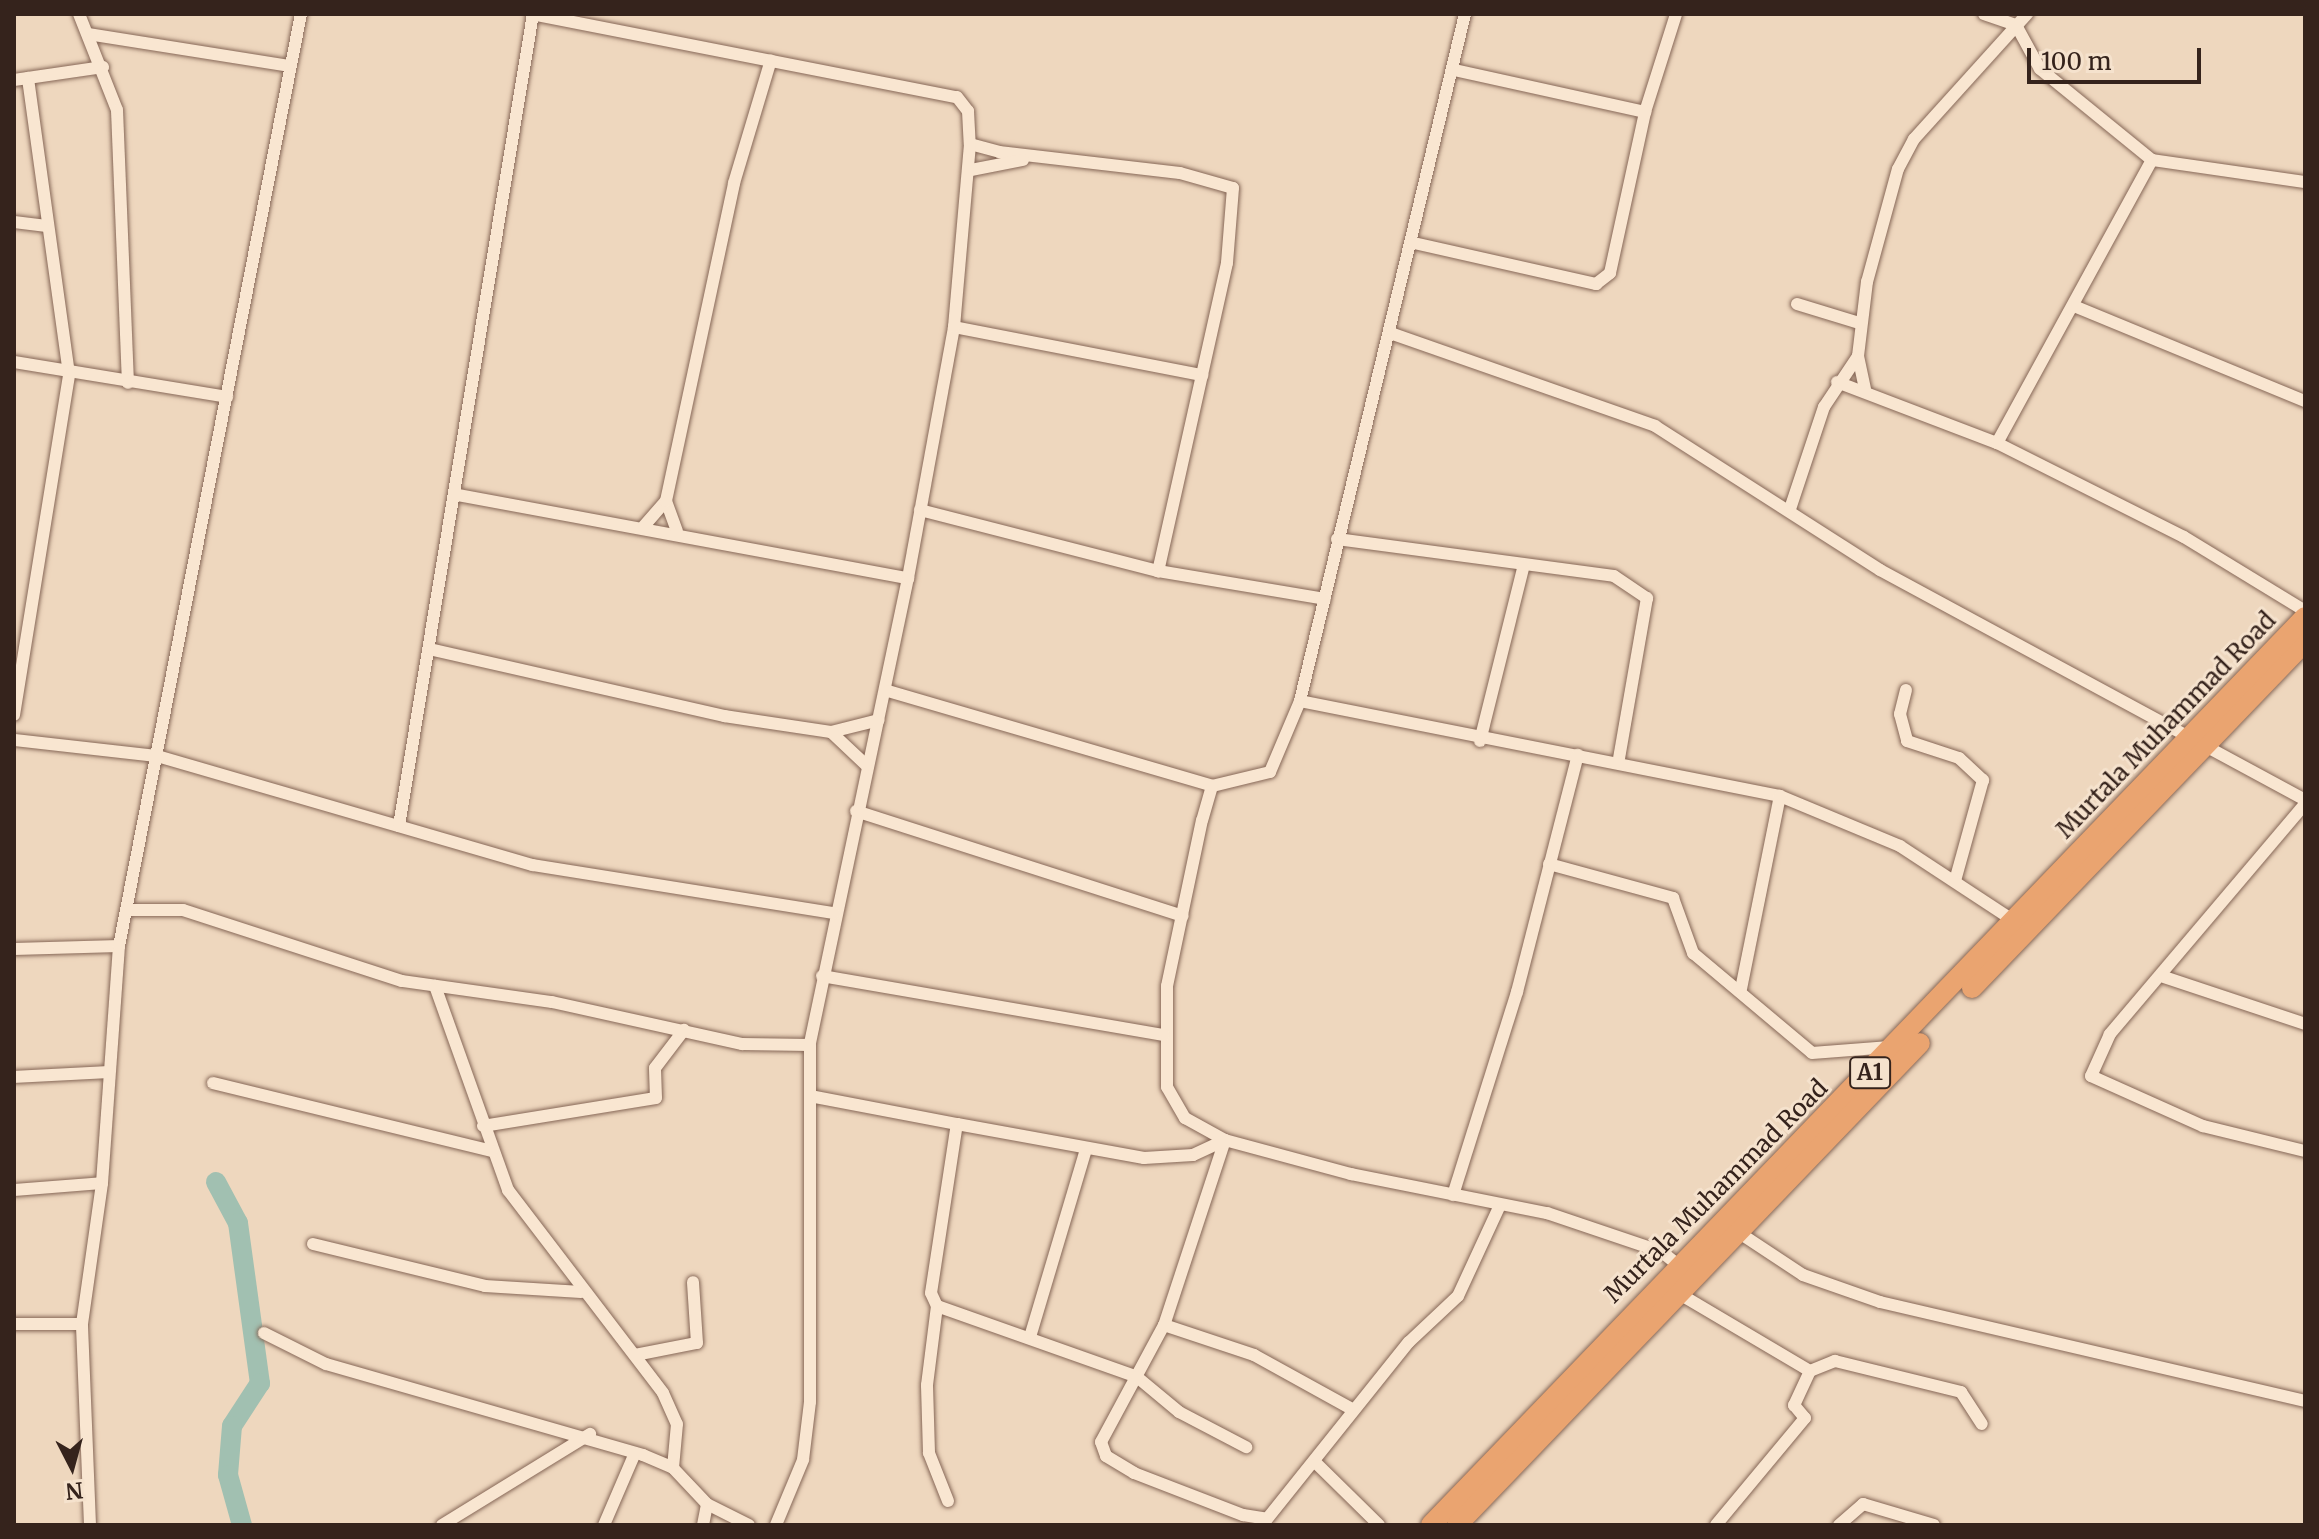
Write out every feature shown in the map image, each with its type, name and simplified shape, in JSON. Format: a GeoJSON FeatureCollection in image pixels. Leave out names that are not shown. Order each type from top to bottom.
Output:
{"type":"FeatureCollection","features":[{"type":"Feature","properties":{"kind":"highway","name":"Murtala Muhammad Road"},"geometry":{"type":"LineString","coordinates":[[1608,1352],[1678,1293],[1738,1232],[2200,739],[2305,617]]}},
{"type":"Feature","properties":{"kind":"highway","name":"Murtala Muhammad Road"},"geometry":{"type":"LineString","coordinates":[[1431,1525],[1501,1462],[1608,1352],[1678,1265],[1897,1047],[1984,966],[2014,921],[2200,739],[2305,642]]}},
{"type":"Feature","properties":{"kind":"highway","name":"Murtala Muhammad Road"},"geometry":{"type":"LineString","coordinates":[[1457,1525],[1501,1462]]}},
{"type":"Feature","properties":{"kind":"street"},"geometry":{"type":"LineString","coordinates":[[79,14],[103,67],[117,110],[128,383]]}},
{"type":"Feature","properties":{"kind":"street"},"geometry":{"type":"LineString","coordinates":[[90,1525],[82,1324],[102,1183],[119,946],[129,910],[301,14]]}},
{"type":"Feature","properties":{"kind":"street"},"geometry":{"type":"LineString","coordinates":[[399,826],[458,495],[532,14],[957,97],[968,111],[971,170],[954,327],[888,691],[866,765],[810,1045],[810,1402],[803,1460],[776,1525]]}},
{"type":"Feature","properties":{"kind":"street"},"geometry":{"type":"LineString","coordinates":[[888,691],[1212,786],[1270,772],[1300,701],[1337,539],[1393,334],[1465,14]]}},
{"type":"Feature","properties":{"kind":"street"},"geometry":{"type":"LineString","coordinates":[[1414,243],[1596,284],[1610,273],[1645,112],[1676,14]]}},
{"type":"Feature","properties":{"kind":"street"},"geometry":{"type":"LineString","coordinates":[[1984,14],[2016,25],[2040,69],[2152,160],[2305,182]]}},
{"type":"Feature","properties":{"kind":"street"},"geometry":{"type":"LineString","coordinates":[[1865,389],[1858,356],[1859,323],[1898,169],[1914,139],[2027,14]]}},
{"type":"Feature","properties":{"kind":"street"},"geometry":{"type":"LineString","coordinates":[[88,34],[290,66]]}},
{"type":"Feature","properties":{"kind":"street"},"geometry":{"type":"LineString","coordinates":[[644,526],[666,501],[734,183],[771,60]]}},
{"type":"Feature","properties":{"kind":"street"},"geometry":{"type":"LineString","coordinates":[[14,80],[103,67]]}},
{"type":"Feature","properties":{"kind":"street"},"geometry":{"type":"LineString","coordinates":[[1454,70],[1645,112]]}},
{"type":"Feature","properties":{"kind":"street"},"geometry":{"type":"LineString","coordinates":[[14,715],[69,374],[45,226],[47,190],[28,78]]}},
{"type":"Feature","properties":{"kind":"street"},"geometry":{"type":"LineString","coordinates":[[970,144],[1031,158],[1180,173],[1233,188],[1236,214],[1158,571]]}},
{"type":"Feature","properties":{"kind":"street"},"geometry":{"type":"LineString","coordinates":[[971,170],[1031,158]]}},
{"type":"Feature","properties":{"kind":"street"},"geometry":{"type":"LineString","coordinates":[[1997,443],[2152,160]]}},
{"type":"Feature","properties":{"kind":"street"},"geometry":{"type":"LineString","coordinates":[[14,222],[45,226]]}},
{"type":"Feature","properties":{"kind":"street"},"geometry":{"type":"LineString","coordinates":[[1797,304],[1859,323]]}},
{"type":"Feature","properties":{"kind":"street"},"geometry":{"type":"LineString","coordinates":[[2074,306],[2305,401]]}},
{"type":"Feature","properties":{"kind":"street"},"geometry":{"type":"LineString","coordinates":[[954,327],[1202,375]]}},
{"type":"Feature","properties":{"kind":"street"},"geometry":{"type":"LineString","coordinates":[[1393,334],[1655,426],[1790,509],[1880,570],[2200,739],[2305,802],[2164,977],[2110,1034],[2091,1076],[2203,1126],[2305,1151]]}},
{"type":"Feature","properties":{"kind":"street"},"geometry":{"type":"LineString","coordinates":[[1790,509],[1837,382],[1858,356]]}},
{"type":"Feature","properties":{"kind":"street"},"geometry":{"type":"LineString","coordinates":[[14,362],[69,374],[227,397]]}},
{"type":"Feature","properties":{"kind":"street"},"geometry":{"type":"LineString","coordinates":[[1837,382],[1865,389],[1997,443],[2184,537],[2305,611]]}},
{"type":"Feature","properties":{"kind":"street"},"geometry":{"type":"LineString","coordinates":[[458,495],[677,531],[908,578]]}},
{"type":"Feature","properties":{"kind":"street"},"geometry":{"type":"LineString","coordinates":[[666,501],[677,531]]}},
{"type":"Feature","properties":{"kind":"street"},"geometry":{"type":"LineString","coordinates":[[920,510],[1158,571],[1325,599]]}},
{"type":"Feature","properties":{"kind":"street"},"geometry":{"type":"LineString","coordinates":[[1337,539],[1614,576],[1647,598],[1619,759]]}},
{"type":"Feature","properties":{"kind":"street"},"geometry":{"type":"LineString","coordinates":[[1480,741],[1524,565]]}},
{"type":"Feature","properties":{"kind":"street"},"geometry":{"type":"LineString","coordinates":[[429,649],[724,716],[831,732],[879,720]]}},
{"type":"Feature","properties":{"kind":"street"},"geometry":{"type":"LineString","coordinates":[[1906,690],[1900,714],[1907,741],[1959,758],[1983,780],[1955,881]]}},
{"type":"Feature","properties":{"kind":"street"},"geometry":{"type":"LineString","coordinates":[[1300,701],[1480,741],[1619,759],[1780,796],[1900,846],[2014,921]]}},
{"type":"Feature","properties":{"kind":"street"},"geometry":{"type":"LineString","coordinates":[[831,732],[866,765]]}},
{"type":"Feature","properties":{"kind":"street"},"geometry":{"type":"LineString","coordinates":[[14,740],[157,756],[533,865],[834,913]]}},
{"type":"Feature","properties":{"kind":"street"},"geometry":{"type":"LineString","coordinates":[[1453,1195],[1578,755]]}},
{"type":"Feature","properties":{"kind":"street"},"geometry":{"type":"LineString","coordinates":[[1212,786],[1183,916],[1164,1035],[1167,1087],[1185,1118],[1225,1140],[1561,1218],[1662,1252],[1678,1265]]}},
{"type":"Feature","properties":{"kind":"street"},"geometry":{"type":"LineString","coordinates":[[1741,989],[1780,796]]}},
{"type":"Feature","properties":{"kind":"street"},"geometry":{"type":"LineString","coordinates":[[856,811],[1183,916]]}},
{"type":"Feature","properties":{"kind":"street"},"geometry":{"type":"LineString","coordinates":[[1549,864],[1673,898],[1693,953],[1741,989],[1812,1053],[1897,1047]]}},
{"type":"Feature","properties":{"kind":"street"},"geometry":{"type":"LineString","coordinates":[[129,910],[183,910],[435,986],[684,1030],[742,1044],[810,1045]]}},
{"type":"Feature","properties":{"kind":"street"},"geometry":{"type":"LineString","coordinates":[[14,949],[119,946]]}},
{"type":"Feature","properties":{"kind":"street"},"geometry":{"type":"LineString","coordinates":[[822,976],[1164,1035]]}},
{"type":"Feature","properties":{"kind":"street"},"geometry":{"type":"LineString","coordinates":[[2164,977],[2305,1024]]}},
{"type":"Feature","properties":{"kind":"street"},"geometry":{"type":"LineString","coordinates":[[435,986],[492,1151],[522,1211],[581,1292],[635,1355],[677,1424],[673,1468]]}},
{"type":"Feature","properties":{"kind":"street"},"geometry":{"type":"LineString","coordinates":[[483,1126],[656,1098],[655,1068],[684,1030]]}},
{"type":"Feature","properties":{"kind":"street"},"geometry":{"type":"LineString","coordinates":[[14,1077],[108,1072]]}},
{"type":"Feature","properties":{"kind":"street"},"geometry":{"type":"LineString","coordinates":[[213,1083],[492,1151]]}},
{"type":"Feature","properties":{"kind":"street"},"geometry":{"type":"LineString","coordinates":[[810,1096],[1086,1149],[1193,1155],[1225,1140]]}},
{"type":"Feature","properties":{"kind":"street"},"geometry":{"type":"LineString","coordinates":[[948,1501],[929,1453],[927,1385],[937,1306],[931,1293],[957,1124]]}},
{"type":"Feature","properties":{"kind":"street"},"geometry":{"type":"LineString","coordinates":[[1225,1140],[1164,1325],[1101,1442],[1106,1456],[1134,1473],[1267,1519],[1317,1464],[1352,1409],[1458,1296],[1500,1205]]}},
{"type":"Feature","properties":{"kind":"street"},"geometry":{"type":"LineString","coordinates":[[1030,1337],[1086,1149]]}},
{"type":"Feature","properties":{"kind":"street"},"geometry":{"type":"LineString","coordinates":[[14,1190],[102,1183]]}},
{"type":"Feature","properties":{"kind":"street"},"geometry":{"type":"LineString","coordinates":[[1738,1232],[1803,1275],[1880,1302],[2305,1401]]}},
{"type":"Feature","properties":{"kind":"street"},"geometry":{"type":"LineString","coordinates":[[313,1244],[485,1286],[581,1292]]}},
{"type":"Feature","properties":{"kind":"street"},"geometry":{"type":"LineString","coordinates":[[635,1355],[697,1343],[693,1282]]}},
{"type":"Feature","properties":{"kind":"street"},"geometry":{"type":"LineString","coordinates":[[1678,1293],[1810,1371]]}},
{"type":"Feature","properties":{"kind":"street"},"geometry":{"type":"LineString","coordinates":[[937,1306],[1137,1377],[1179,1412],[1246,1447]]}},
{"type":"Feature","properties":{"kind":"street"},"geometry":{"type":"LineString","coordinates":[[14,1324],[82,1324]]}},
{"type":"Feature","properties":{"kind":"street"},"geometry":{"type":"LineString","coordinates":[[1164,1325],[1254,1355],[1352,1409]]}},
{"type":"Feature","properties":{"kind":"street"},"geometry":{"type":"LineString","coordinates":[[264,1333],[326,1364],[590,1434],[673,1468],[707,1504],[749,1525]]}},
{"type":"Feature","properties":{"kind":"street"},"geometry":{"type":"LineString","coordinates":[[1716,1525],[1805,1418],[1794,1405],[1810,1371],[1835,1361],[1961,1392],[1982,1424]]}},
{"type":"Feature","properties":{"kind":"street"},"geometry":{"type":"LineString","coordinates":[[442,1525],[590,1434]]}},
{"type":"Feature","properties":{"kind":"street"},"geometry":{"type":"LineString","coordinates":[[604,1525],[635,1453]]}},
{"type":"Feature","properties":{"kind":"street"},"geometry":{"type":"LineString","coordinates":[[1317,1464],[1379,1525]]}},
{"type":"Feature","properties":{"kind":"street"},"geometry":{"type":"LineString","coordinates":[[703,1525],[707,1504]]}},
{"type":"Feature","properties":{"kind":"street"},"geometry":{"type":"LineString","coordinates":[[1839,1525],[1863,1504],[1934,1525]]}},
{"type":"Feature","properties":{"kind":"waterway"},"geometry":{"type":"LineString","coordinates":[[216,1182],[238,1223],[260,1383],[232,1426],[228,1475],[242,1525]]}}]}
